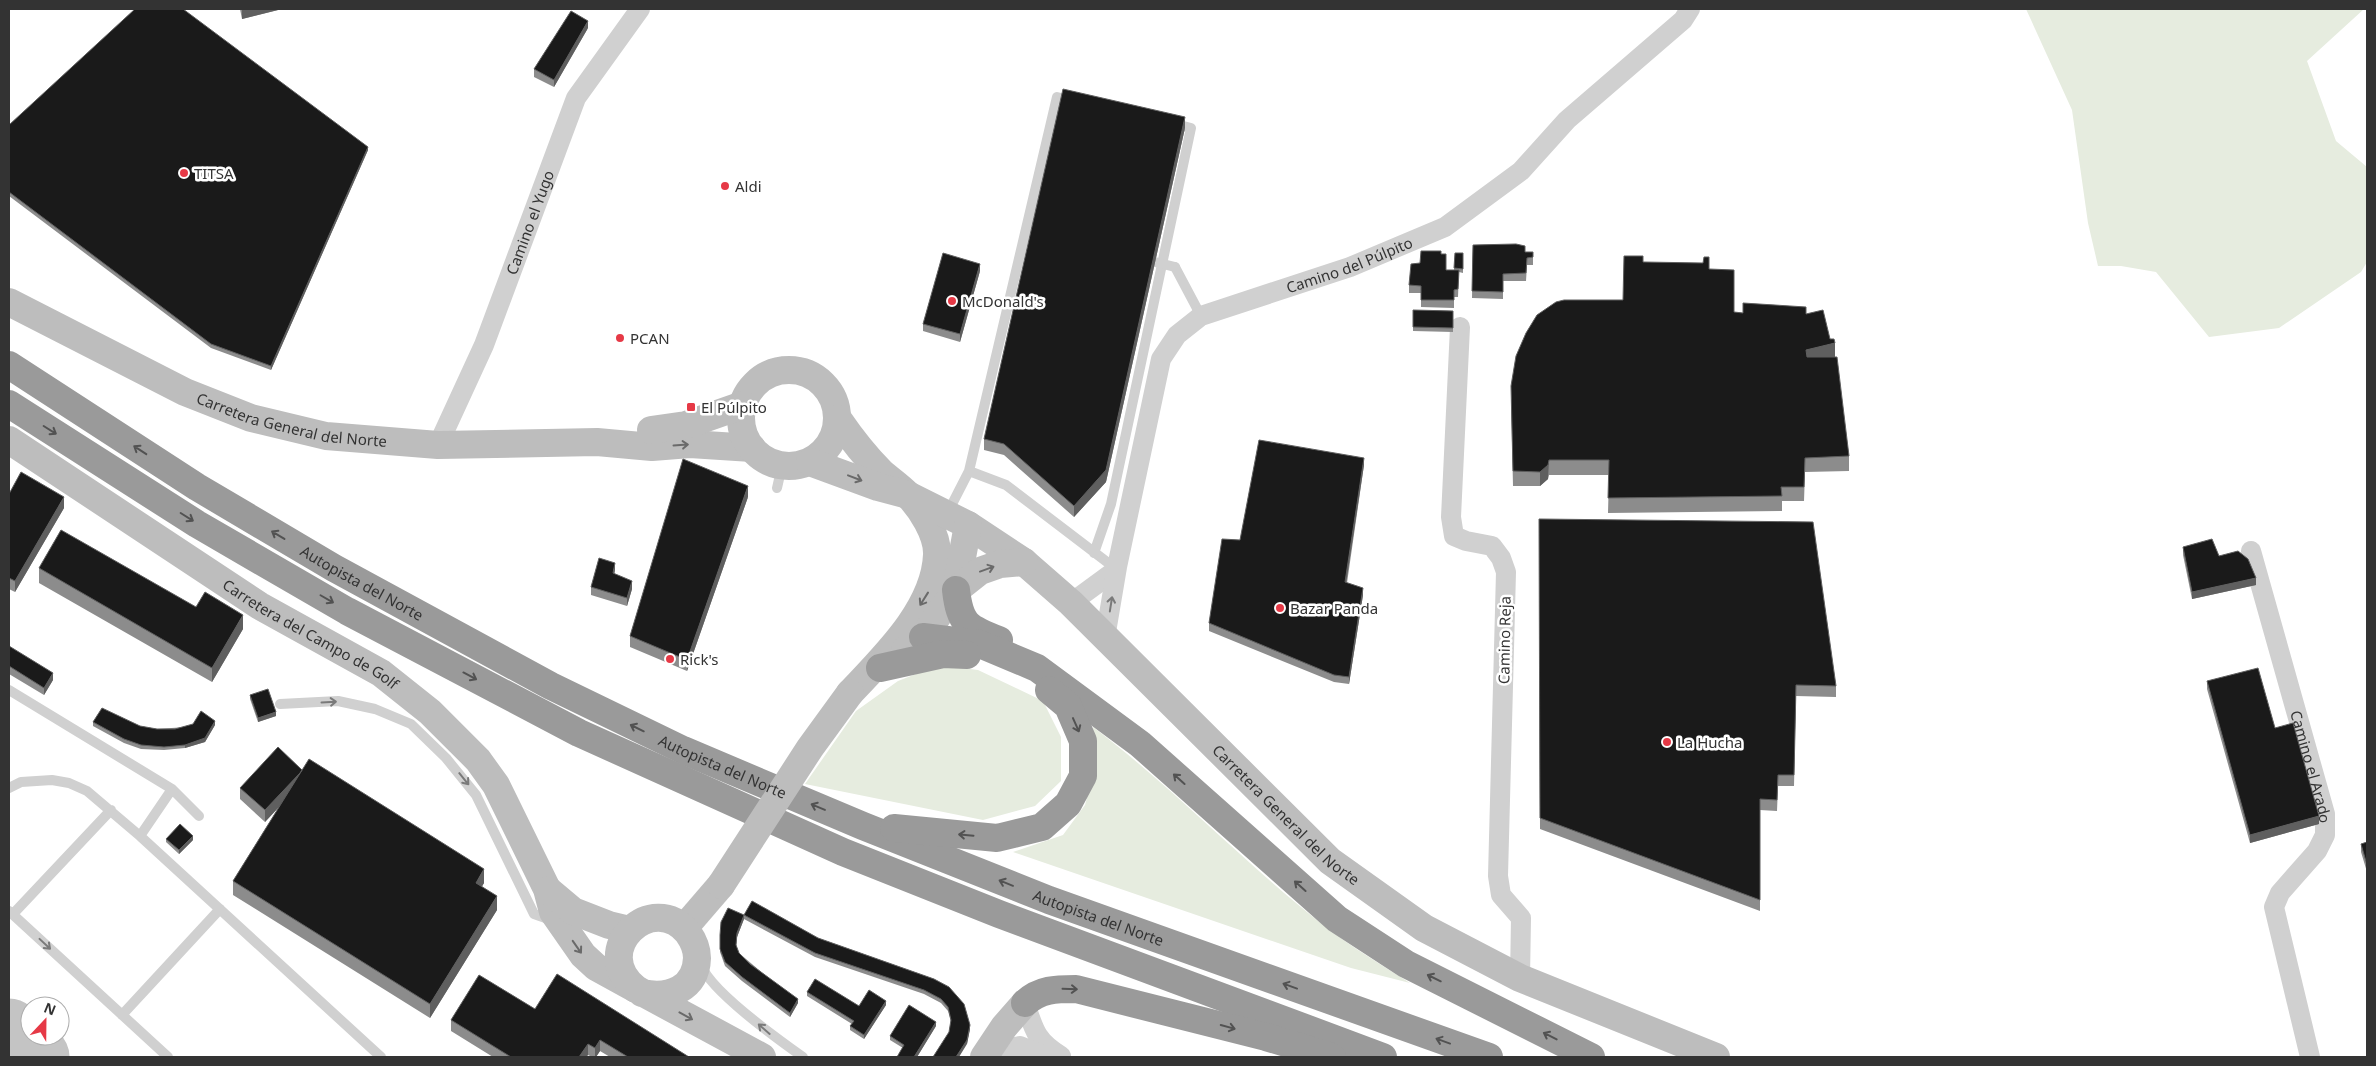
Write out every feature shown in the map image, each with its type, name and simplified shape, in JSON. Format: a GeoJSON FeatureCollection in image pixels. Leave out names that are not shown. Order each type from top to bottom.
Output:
{"type":"FeatureCollection","features":[{"type":"Feature","properties":{"kind":"highway","name":"Autopista del Norte"},"geometry":{"type":"LineString","coordinates":[[9,365],[197,487],[334,568],[551,686],[683,750],[863,826],[1049,900],[1489,1057]]}},
{"type":"Feature","properties":{"kind":"highway","name":"Autopista del Norte"},"geometry":{"type":"LineString","coordinates":[[9,404],[197,524],[339,606],[579,733],[852,855],[1190,987],[1383,1057]]}},
{"type":"Feature","properties":{"kind":"highway"},"geometry":{"type":"LineString","coordinates":[[956,590],[958,608],[964,622],[981,633],[1008,643],[1053,665],[1076,680],[1125,720],[1140,744]]}},
{"type":"Feature","properties":{"kind":"highway"},"geometry":{"type":"LineString","coordinates":[[923,637],[980,644],[1037,668],[1140,744],[1337,919],[1406,964],[1591,1057]]}},
{"type":"Feature","properties":{"kind":"highway"},"geometry":{"type":"LineString","coordinates":[[863,826],[997,838],[1042,827],[1068,804],[1083,776],[1083,741],[1068,706],[1042,684],[1006,666],[964,654],[943,654],[864,680]]}},
{"type":"Feature","properties":{"kind":"highway"},"geometry":{"type":"LineString","coordinates":[[1025,1003],[1032,996],[1044,991],[1076,989],[1257,1034],[1332,1057]]}},
{"type":"Feature","properties":{"kind":"main road","name":"Carretera General del Norte"},"geometry":{"type":"LineString","coordinates":[[9,302],[185,392],[251,418],[326,436],[438,444],[597,442],[652,447],[690,444],[752,448]]}},
{"type":"Feature","properties":{"kind":"main road"},"geometry":{"type":"LineString","coordinates":[[792,369],[805,372],[818,379],[828,389],[835,401],[838,419],[836,432],[830,444],[821,454],[810,462],[796,466],[780,477],[766,459],[752,448],[744,435],[741,420],[742,405],[750,389],[762,378],[777,371],[792,369]]}},
{"type":"Feature","properties":{"kind":"main road","name":"Carretera General del Norte"},"geometry":{"type":"LineString","coordinates":[[597,442],[636,432],[686,425],[742,405]]}},
{"type":"Feature","properties":{"kind":"main road","name":"Carretera General del Norte"},"geometry":{"type":"LineString","coordinates":[[838,419],[882,472],[908,495]]}},
{"type":"Feature","properties":{"kind":"main road","name":"Carretera del Campo de Golf"},"geometry":{"type":"LineString","coordinates":[[9,440],[260,606],[381,673],[430,712],[478,760],[496,785],[547,889],[553,912],[583,955],[596,967],[762,1057]]}},
{"type":"Feature","properties":{"kind":"main road","name":"Carretera General del Norte"},"geometry":{"type":"LineString","coordinates":[[810,462],[878,487],[908,495],[958,520],[1024,562],[1071,603],[1330,861],[1424,928],[1520,978],[1716,1057]]}},
{"type":"Feature","properties":{"kind":"main road"},"geometry":{"type":"LineString","coordinates":[[690,939],[721,885],[810,748],[894,644],[931,588],[938,553],[931,530],[908,495]]}},
{"type":"Feature","properties":{"kind":"main road"},"geometry":{"type":"LineString","coordinates":[[956,590],[958,520]]}},
{"type":"Feature","properties":{"kind":"main road"},"geometry":{"type":"LineString","coordinates":[[864,680],[923,637],[956,590],[980,571],[1000,564],[1024,562]]}},
{"type":"Feature","properties":{"kind":"main road"},"geometry":{"type":"LineString","coordinates":[[894,644],[923,637]]}},
{"type":"Feature","properties":{"kind":"main road","name":"Carretera del Campo de Golf"},"geometry":{"type":"LineString","coordinates":[[547,889],[573,911],[609,925],[630,930]]}},
{"type":"Feature","properties":{"kind":"main road"},"geometry":{"type":"LineString","coordinates":[[659,918],[677,923],[690,939],[694,972],[680,989],[657,996],[639,991],[626,979],[619,965],[620,947],[630,930],[639,923],[659,918]]}},
{"type":"Feature","properties":{"kind":"main road"},"geometry":{"type":"LineString","coordinates":[[985,1055],[1025,1003]]}},
{"type":"Feature","properties":{"kind":"street","name":"Camino el Yugo"},"geometry":{"type":"LineString","coordinates":[[438,444],[484,345],[576,98],[640,9]]}},
{"type":"Feature","properties":{"kind":"street","name":"Camino del Púlpito"},"geometry":{"type":"LineString","coordinates":[[1105,638],[1117,569],[1161,359],[1176,335],[1201,316],[1350,267],[1445,227],[1521,171],[1567,120],[1683,20],[1690,9]]}},
{"type":"Feature","properties":{"kind":"street","name":"Camino Reja"},"geometry":{"type":"LineString","coordinates":[[1460,327],[1451,516],[1454,536],[1466,541],[1492,546],[1501,558],[1506,572],[1498,876],[1501,895],[1521,918],[1520,978]]}},
{"type":"Feature","properties":{"kind":"street","name":"Camino el Arado"},"geometry":{"type":"LineString","coordinates":[[2251,550],[2325,814],[2325,834],[2317,851],[2280,893],[2274,907],[2310,1057]]}},
{"type":"Feature","properties":{"kind":"street"},"geometry":{"type":"LineString","coordinates":[[1071,603],[1100,584],[1117,569]]}},
{"type":"Feature","properties":{"kind":"street"},"geometry":{"type":"LineString","coordinates":[[1025,1003],[1034,1031],[1041,1041],[1061,1057]]}},
{"type":"Feature","properties":{"kind":"street"},"geometry":{"type":"LineString","coordinates":[[985,1055],[1020,1046],[1045,1056],[1061,1057]]}},
{"type":"Feature","properties":{"kind":"lane"},"geometry":{"type":"LineString","coordinates":[[958,520],[1057,97],[1086,104]]}},
{"type":"Feature","properties":{"kind":"lane"},"geometry":{"type":"LineString","coordinates":[[1094,552],[1111,504],[1191,128],[1162,121]]}},
{"type":"Feature","properties":{"kind":"lane"},"geometry":{"type":"LineString","coordinates":[[1155,262],[1175,267],[1201,316]]}},
{"type":"Feature","properties":{"kind":"lane"},"geometry":{"type":"LineString","coordinates":[[969,471],[1006,485],[1117,569]]}},
{"type":"Feature","properties":{"kind":"lane"},"geometry":{"type":"LineString","coordinates":[[9,690],[172,789],[198,816]]}},
{"type":"Feature","properties":{"kind":"lane"},"geometry":{"type":"LineString","coordinates":[[280,704],[338,701],[375,709],[411,724],[446,758],[476,794],[534,914],[560,922]]}},
{"type":"Feature","properties":{"kind":"lane"},"geometry":{"type":"LineString","coordinates":[[9,788],[21,782],[52,780],[69,783],[87,791],[140,836],[381,1057]]}},
{"type":"Feature","properties":{"kind":"lane"},"geometry":{"type":"LineString","coordinates":[[140,836],[172,789]]}},
{"type":"Feature","properties":{"kind":"lane"},"geometry":{"type":"LineString","coordinates":[[111,810],[11,913],[168,1057]]}},
{"type":"Feature","properties":{"kind":"lane"},"geometry":{"type":"LineString","coordinates":[[122,1015],[220,909]]}},
{"type":"Feature","properties":{"kind":"lane"},"geometry":{"type":"LineString","coordinates":[[690,939],[707,978],[768,1032],[803,1057]]}},
{"type":"Feature","properties":{"kind":"shaded area"},"geometry":{"type":"Polygon","coordinates":[[[2026,9],[2364,9],[2307,61],[2336,141],[2367,167],[2367,262],[2361,272],[2279,328],[2209,337],[2156,272],[2121,266],[2098,266],[2088,223],[2072,110],[2026,9]]]}},
{"type":"Feature","properties":{"kind":"shaded area"},"geometry":{"type":"Polygon","coordinates":[[[939,665],[978,670],[1043,701],[1061,737],[1061,781],[1035,806],[983,820],[805,784],[856,711],[898,681],[939,665]]]}},
{"type":"Feature","properties":{"kind":"shaded area"},"geometry":{"type":"Polygon","coordinates":[[[1093,727],[1153,776],[1297,904],[1347,942],[1410,983],[1351,968],[1013,852],[1063,835],[1085,805],[1096,765],[1093,727]]]}},
{"type":"Feature","properties":{"kind":"building","name":"TITSA"},"geometry":{"type":"Polygon","coordinates":[[[135,9],[183,9],[368,147],[271,366],[211,344],[9,192],[9,125],[135,9]]]}},
{"type":"Feature","properties":{"kind":"building"},"geometry":{"type":"Polygon","coordinates":[[[571,11],[588,21],[554,80],[534,69],[571,11]]]}},
{"type":"Feature","properties":{"kind":"building"},"geometry":{"type":"Polygon","coordinates":[[[1063,89],[1185,117],[1106,470],[1074,506],[1004,444],[984,439],[1063,89]]]}},
{"type":"Feature","properties":{"kind":"building"},"geometry":{"type":"Polygon","coordinates":[[[1516,244],[1525,246],[1525,252],[1533,252],[1533,257],[1527,258],[1526,273],[1503,274],[1503,292],[1472,291],[1473,245],[1516,244]]]}},
{"type":"Feature","properties":{"kind":"building"},"geometry":{"type":"Polygon","coordinates":[[[1421,251],[1441,251],[1441,254],[1446,254],[1446,270],[1459,270],[1458,289],[1454,290],[1454,300],[1421,300],[1421,286],[1409,285],[1411,264],[1420,263],[1421,251]]]}},
{"type":"Feature","properties":{"kind":"building","name":"McDonald's"},"geometry":{"type":"Polygon","coordinates":[[[943,253],[980,264],[960,334],[923,324],[943,253]]]}},
{"type":"Feature","properties":{"kind":"building"},"geometry":{"type":"Polygon","coordinates":[[[1455,253],[1463,253],[1463,269],[1454,268],[1455,253]]]}},
{"type":"Feature","properties":{"kind":"building"},"geometry":{"type":"Polygon","coordinates":[[[1624,256],[1643,256],[1643,262],[1703,263],[1704,257],[1709,257],[1709,269],[1734,270],[1734,312],[1743,313],[1743,303],[1806,307],[1806,314],[1823,310],[1830,339],[1834,339],[1835,343],[1806,350],[1807,357],[1837,357],[1849,456],[1805,458],[1804,487],[1781,487],[1782,496],[1608,498],[1609,460],[1549,460],[1548,465],[1540,472],[1513,471],[1511,386],[1516,356],[1526,333],[1537,315],[1556,302],[1564,300],[1623,300],[1624,256]]]}},
{"type":"Feature","properties":{"kind":"building"},"geometry":{"type":"Polygon","coordinates":[[[1413,310],[1453,311],[1453,328],[1413,327],[1413,310]]]}},
{"type":"Feature","properties":{"kind":"building"},"geometry":{"type":"Polygon","coordinates":[[[1259,440],[1364,458],[1345,582],[1363,588],[1349,677],[1334,675],[1209,623],[1222,539],[1240,540],[1259,440]]]}},
{"type":"Feature","properties":{"kind":"building"},"geometry":{"type":"Polygon","coordinates":[[[683,459],[748,486],[687,660],[630,636],[683,459]]]}},
{"type":"Feature","properties":{"kind":"building"},"geometry":{"type":"Polygon","coordinates":[[[21,472],[64,497],[15,581],[9,578],[9,494],[21,472]]]}},
{"type":"Feature","properties":{"kind":"building","name":"La Hucha"},"geometry":{"type":"Polygon","coordinates":[[[1539,519],[1813,522],[1836,686],[1796,685],[1794,775],[1778,775],[1777,800],[1760,799],[1760,900],[1540,818],[1539,519]]]}},
{"type":"Feature","properties":{"kind":"building"},"geometry":{"type":"Polygon","coordinates":[[[61,530],[196,607],[205,592],[243,615],[212,668],[39,568],[61,530]]]}},
{"type":"Feature","properties":{"kind":"building"},"geometry":{"type":"Polygon","coordinates":[[[2212,539],[2219,556],[2238,551],[2248,559],[2256,578],[2192,592],[2183,547],[2212,539]]]}},
{"type":"Feature","properties":{"kind":"building"},"geometry":{"type":"Polygon","coordinates":[[[599,558],[615,563],[613,573],[632,581],[627,598],[591,587],[599,558]]]}},
{"type":"Feature","properties":{"kind":"building"},"geometry":{"type":"Polygon","coordinates":[[[9,646],[53,673],[44,688],[9,666],[9,646]]]}},
{"type":"Feature","properties":{"kind":"building"},"geometry":{"type":"Polygon","coordinates":[[[2258,668],[2275,728],[2293,723],[2319,816],[2250,835],[2207,681],[2258,668]]]}},
{"type":"Feature","properties":{"kind":"building"},"geometry":{"type":"Polygon","coordinates":[[[268,689],[276,712],[258,718],[250,695],[268,689]]]}},
{"type":"Feature","properties":{"kind":"building"},"geometry":{"type":"Polygon","coordinates":[[[102,708],[140,726],[157,729],[175,729],[193,724],[201,711],[215,721],[205,738],[185,745],[164,747],[141,745],[124,739],[93,722],[102,708]]]}},
{"type":"Feature","properties":{"kind":"building"},"geometry":{"type":"Polygon","coordinates":[[[278,747],[302,770],[265,810],[240,788],[278,747]]]}},
{"type":"Feature","properties":{"kind":"building"},"geometry":{"type":"Polygon","coordinates":[[[309,759],[484,869],[476,883],[497,896],[430,1004],[233,881],[309,759]]]}},
{"type":"Feature","properties":{"kind":"building"},"geometry":{"type":"Polygon","coordinates":[[[180,824],[193,836],[179,850],[166,839],[180,824]]]}},
{"type":"Feature","properties":{"kind":"building"},"geometry":{"type":"Polygon","coordinates":[[[2367,842],[2367,865],[2361,844],[2367,842]]]}},
{"type":"Feature","properties":{"kind":"building"},"geometry":{"type":"Polygon","coordinates":[[[752,901],[818,938],[934,979],[949,987],[964,1004],[970,1025],[967,1040],[956,1057],[933,1057],[949,1032],[951,1020],[948,1007],[941,999],[924,990],[815,953],[744,915],[752,901]]]}},
{"type":"Feature","properties":{"kind":"building"},"geometry":{"type":"Polygon","coordinates":[[[728,908],[744,915],[737,933],[736,945],[739,953],[750,964],[798,999],[790,1013],[725,962],[720,949],[720,935],[721,922],[728,908]]]}},
{"type":"Feature","properties":{"kind":"building"},"geometry":{"type":"Polygon","coordinates":[[[557,974],[689,1057],[628,1057],[600,1040],[595,1048],[588,1044],[579,1057],[511,1057],[451,1020],[479,975],[535,1009],[557,974]]]}},
{"type":"Feature","properties":{"kind":"building"},"geometry":{"type":"Polygon","coordinates":[[[815,979],[859,1006],[869,990],[886,1001],[864,1035],[850,1026],[854,1021],[807,992],[815,979]]]}},
{"type":"Feature","properties":{"kind":"building"},"geometry":{"type":"Polygon","coordinates":[[[909,1005],[936,1022],[914,1057],[897,1057],[904,1045],[890,1036],[909,1005]]]}},
{"type":"Feature","properties":{"kind":"taxiway"},"geometry":{"type":"LineString","coordinates":[[9,1031],[37,1057]]}},
{"type":"Feature","properties":{"kind":"place","name":"TITSA"},"geometry":{"type":"Point","coordinates":[184,173]}},
{"type":"Feature","properties":{"kind":"place","name":"Aldi"},"geometry":{"type":"Point","coordinates":[725,186]}},
{"type":"Feature","properties":{"kind":"place","name":"McDonald's"},"geometry":{"type":"Point","coordinates":[952,301]}},
{"type":"Feature","properties":{"kind":"place","name":"PCAN"},"geometry":{"type":"Point","coordinates":[620,338]}},
{"type":"Feature","properties":{"kind":"place","name":"El Púlpito"},"geometry":{"type":"Point","coordinates":[691,407]}},
{"type":"Feature","properties":{"kind":"place","name":"Bazar Panda"},"geometry":{"type":"Point","coordinates":[1280,608]}},
{"type":"Feature","properties":{"kind":"place","name":"Rick's"},"geometry":{"type":"Point","coordinates":[670,659]}},
{"type":"Feature","properties":{"kind":"place","name":"La Hucha"},"geometry":{"type":"Point","coordinates":[1667,742]}}]}
